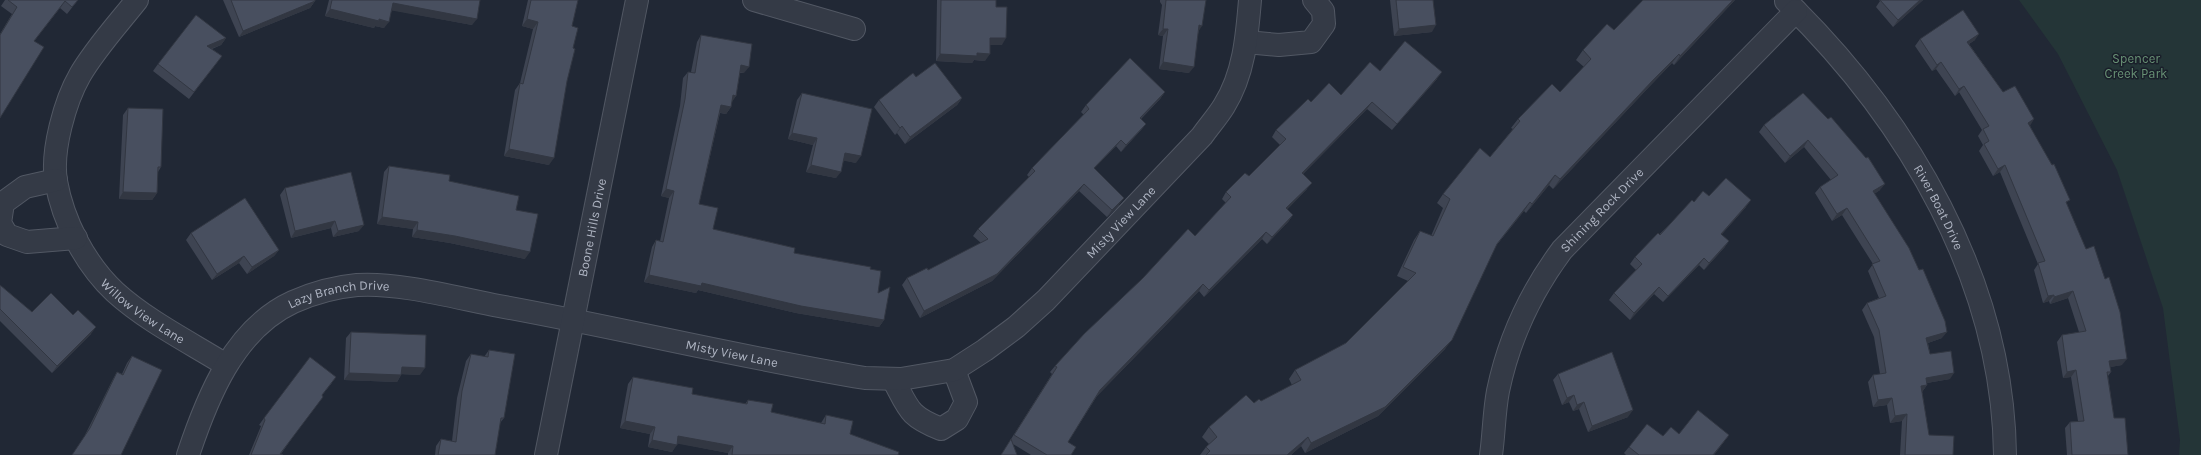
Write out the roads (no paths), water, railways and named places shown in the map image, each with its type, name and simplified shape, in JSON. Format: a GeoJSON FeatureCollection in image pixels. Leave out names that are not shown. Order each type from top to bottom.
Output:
{"type":"FeatureCollection","features":[{"type":"Feature","properties":{"kind":"street","name":"Willow View Lane"},"geometry":{"type":"LineString","coordinates":[[137,0],[80,75],[60,129],[56,159],[56,180],[71,231],[94,268],[115,291],[145,315],[226,365]]}},
{"type":"Feature","properties":{"kind":"street","name":"Boone Hills Drive"},"geometry":{"type":"LineString","coordinates":[[546,455],[637,0]]}},
{"type":"Feature","properties":{"kind":"street"},"geometry":{"type":"LineString","coordinates":[[754,0],[854,29]]}},
{"type":"Feature","properties":{"kind":"street","name":"Misty View Lane"},"geometry":{"type":"LineString","coordinates":[[573,319],[827,372],[865,378],[893,379],[954,370],[1016,326],[1046,300],[1202,136],[1224,106],[1238,76],[1246,42],[1250,0]]}},
{"type":"Feature","properties":{"kind":"street"},"geometry":{"type":"LineString","coordinates":[[1246,42],[1279,45],[1311,42],[1324,24],[1323,12],[1314,0]]}},
{"type":"Feature","properties":{"kind":"street","name":"Shining Rock Drive"},"geometry":{"type":"LineString","coordinates":[[1491,455],[1498,392],[1511,340],[1525,307],[1543,275],[1562,250],[1790,5]]}},
{"type":"Feature","properties":{"kind":"street","name":"River Boat Drive"},"geometry":{"type":"LineString","coordinates":[[1790,5],[1866,89],[1908,151],[1943,210],[1968,266],[1990,333],[1999,376],[2005,427],[2005,455]]}},
{"type":"Feature","properties":{"kind":"street"},"geometry":{"type":"LineString","coordinates":[[56,180],[25,187],[3,203],[0,223],[7,235],[27,242],[76,238]]}},
{"type":"Feature","properties":{"kind":"street","name":"Lazy Branch Drive"},"geometry":{"type":"LineString","coordinates":[[188,455],[210,399],[226,365],[243,342],[267,320],[292,303],[328,290],[358,285],[392,286],[573,319]]}},
{"type":"Feature","properties":{"kind":"street"},"geometry":{"type":"LineString","coordinates":[[893,379],[911,413],[920,421],[941,429],[957,419],[966,402],[954,370]]}},
{"type":"Feature","properties":{"kind":"park label","name":"Spencer Creek Park"},"geometry":{"type":"Point","coordinates":[2136,66]}}]}
